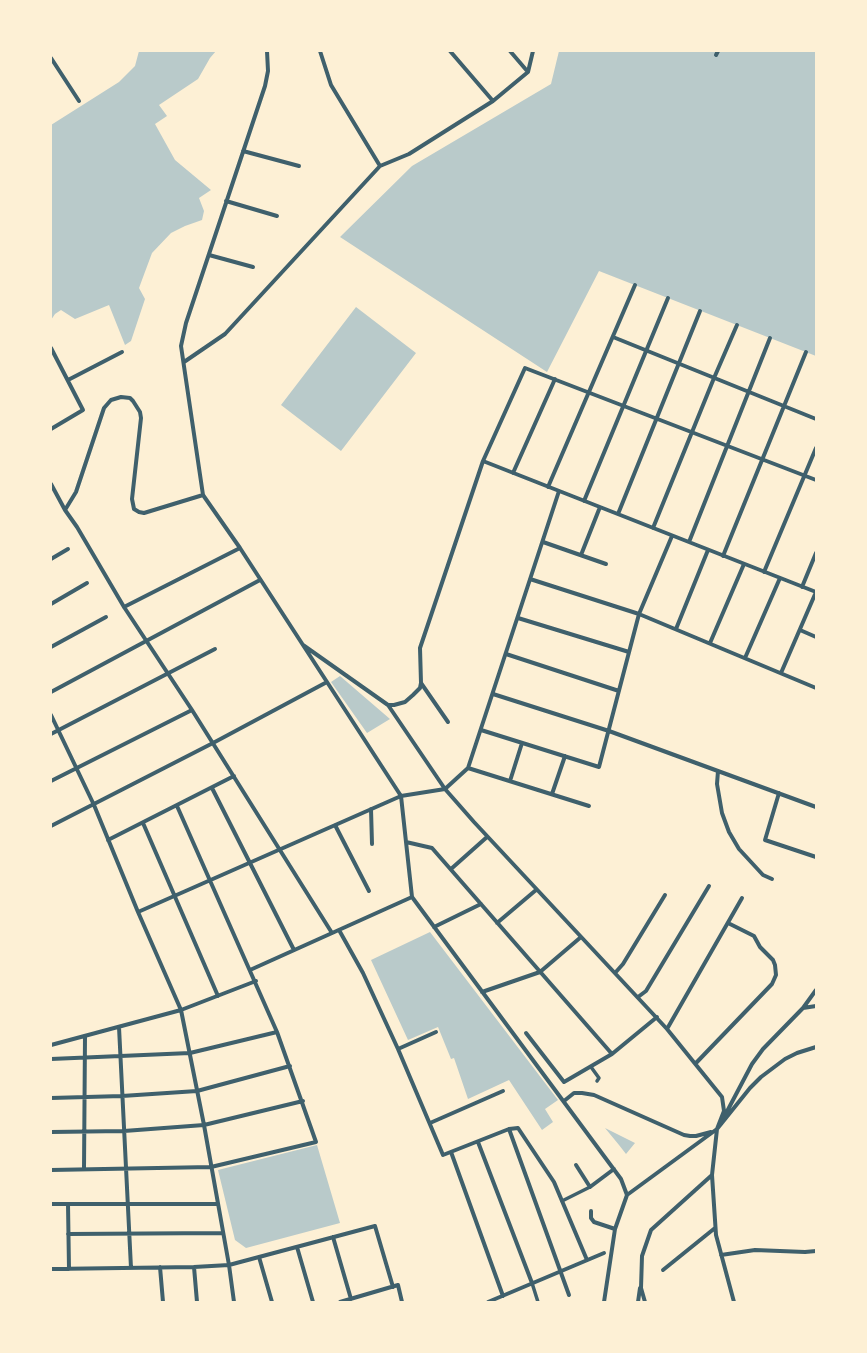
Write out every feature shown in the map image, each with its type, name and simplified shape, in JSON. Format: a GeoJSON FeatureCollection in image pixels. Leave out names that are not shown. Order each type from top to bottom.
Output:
{"type":"FeatureCollection","features":[{"type":"Feature","properties":{"kind":"street"},"geometry":{"type":"LineString","coordinates":[[267,51],[268,71],[265,86],[186,323],[181,346],[203,495],[240,548],[401,796],[412,897],[614,1169],[624,1184],[627,1195]]}},
{"type":"Feature","properties":{"kind":"street"},"geometry":{"type":"LineString","coordinates":[[320,51],[331,85],[380,166]]}},
{"type":"Feature","properties":{"kind":"street"},"geometry":{"type":"LineString","coordinates":[[450,51],[493,101]]}},
{"type":"Feature","properties":{"kind":"street"},"geometry":{"type":"LineString","coordinates":[[510,51],[528,72]]}},
{"type":"Feature","properties":{"kind":"street"},"geometry":{"type":"LineString","coordinates":[[184,362],[224,334],[380,166],[409,154],[493,101],[528,72],[533,51]]}},
{"type":"Feature","properties":{"kind":"street"},"geometry":{"type":"LineString","coordinates":[[51,58],[79,101]]}},
{"type":"Feature","properties":{"kind":"street"},"geometry":{"type":"LineString","coordinates":[[243,152],[299,166]]}},
{"type":"Feature","properties":{"kind":"street"},"geometry":{"type":"LineString","coordinates":[[226,201],[276,216]]}},
{"type":"Feature","properties":{"kind":"street"},"geometry":{"type":"LineString","coordinates":[[209,255],[253,267]]}},
{"type":"Feature","properties":{"kind":"street"},"geometry":{"type":"LineString","coordinates":[[548,487],[636,285]]}},
{"type":"Feature","properties":{"kind":"street"},"geometry":{"type":"LineString","coordinates":[[584,501],[668,298]]}},
{"type":"Feature","properties":{"kind":"street"},"geometry":{"type":"LineString","coordinates":[[618,514],[700,311]]}},
{"type":"Feature","properties":{"kind":"street"},"geometry":{"type":"LineString","coordinates":[[653,528],[737,325]]}},
{"type":"Feature","properties":{"kind":"street"},"geometry":{"type":"LineString","coordinates":[[613,337],[816,419]]}},
{"type":"Feature","properties":{"kind":"street"},"geometry":{"type":"LineString","coordinates":[[689,542],[770,338]]}},
{"type":"Feature","properties":{"kind":"street"},"geometry":{"type":"LineString","coordinates":[[51,348],[83,410],[51,429]]}},
{"type":"Feature","properties":{"kind":"street"},"geometry":{"type":"LineString","coordinates":[[68,380],[122,352]]}},
{"type":"Feature","properties":{"kind":"street"},"geometry":{"type":"LineString","coordinates":[[723,556],[806,352]]}},
{"type":"Feature","properties":{"kind":"street"},"geometry":{"type":"LineString","coordinates":[[388,705],[399,704],[410,699],[417,692],[421,683],[420,648],[483,461],[525,368],[816,480]]}},
{"type":"Feature","properties":{"kind":"street"},"geometry":{"type":"LineString","coordinates":[[513,473],[555,379]]}},
{"type":"Feature","properties":{"kind":"street"},"geometry":{"type":"LineString","coordinates":[[65,510],[76,492],[104,408],[111,400],[121,397],[130,398],[133,401],[140,412],[141,418],[132,499],[134,509],[144,513],[203,495]]}},
{"type":"Feature","properties":{"kind":"street"},"geometry":{"type":"LineString","coordinates":[[764,572],[816,448]]}},
{"type":"Feature","properties":{"kind":"street"},"geometry":{"type":"LineString","coordinates":[[483,461],[816,592],[781,673]]}},
{"type":"Feature","properties":{"kind":"street"},"geometry":{"type":"LineString","coordinates":[[51,484],[65,510],[77,527],[124,607],[192,710],[332,933]]}},
{"type":"Feature","properties":{"kind":"street"},"geometry":{"type":"LineString","coordinates":[[138,912],[401,796],[445,789],[468,768],[559,491]]}},
{"type":"Feature","properties":{"kind":"street"},"geometry":{"type":"LineString","coordinates":[[580,555],[600,507]]}},
{"type":"Feature","properties":{"kind":"street"},"geometry":{"type":"LineString","coordinates":[[481,730],[599,767],[639,614],[672,536]]}},
{"type":"Feature","properties":{"kind":"street"},"geometry":{"type":"LineString","coordinates":[[543,542],[606,564]]}},
{"type":"Feature","properties":{"kind":"street"},"geometry":{"type":"LineString","coordinates":[[124,607],[240,548]]}},
{"type":"Feature","properties":{"kind":"street"},"geometry":{"type":"LineString","coordinates":[[51,558],[68,549]]}},
{"type":"Feature","properties":{"kind":"street"},"geometry":{"type":"LineString","coordinates":[[676,629],[708,550]]}},
{"type":"Feature","properties":{"kind":"street"},"geometry":{"type":"LineString","coordinates":[[802,587],[816,553]]}},
{"type":"Feature","properties":{"kind":"street"},"geometry":{"type":"LineString","coordinates":[[710,644],[744,564]]}},
{"type":"Feature","properties":{"kind":"street"},"geometry":{"type":"LineString","coordinates":[[745,658],[780,578]]}},
{"type":"Feature","properties":{"kind":"street"},"geometry":{"type":"LineString","coordinates":[[51,692],[260,580]]}},
{"type":"Feature","properties":{"kind":"street"},"geometry":{"type":"LineString","coordinates":[[530,580],[639,614],[816,688]]}},
{"type":"Feature","properties":{"kind":"street"},"geometry":{"type":"LineString","coordinates":[[51,604],[87,583]]}},
{"type":"Feature","properties":{"kind":"street"},"geometry":{"type":"LineString","coordinates":[[51,647],[106,617]]}},
{"type":"Feature","properties":{"kind":"street"},"geometry":{"type":"LineString","coordinates":[[518,618],[629,652]]}},
{"type":"Feature","properties":{"kind":"street"},"geometry":{"type":"LineString","coordinates":[[800,630],[816,637]]}},
{"type":"Feature","properties":{"kind":"street"},"geometry":{"type":"LineString","coordinates":[[301,643],[388,705],[445,789],[536,890],[657,1017],[696,1063],[722,1097],[724,1110],[717,1129],[712,1175],[715,1228],[734,1302]]}},
{"type":"Feature","properties":{"kind":"street"},"geometry":{"type":"LineString","coordinates":[[51,734],[215,650]]}},
{"type":"Feature","properties":{"kind":"street"},"geometry":{"type":"LineString","coordinates":[[506,654],[619,691]]}},
{"type":"Feature","properties":{"kind":"street"},"geometry":{"type":"LineString","coordinates":[[51,826],[213,743],[327,682]]}},
{"type":"Feature","properties":{"kind":"street"},"geometry":{"type":"LineString","coordinates":[[421,683],[448,722]]}},
{"type":"Feature","properties":{"kind":"street"},"geometry":{"type":"LineString","coordinates":[[493,694],[609,731],[816,807]]}},
{"type":"Feature","properties":{"kind":"street"},"geometry":{"type":"LineString","coordinates":[[51,781],[192,710]]}},
{"type":"Feature","properties":{"kind":"street"},"geometry":{"type":"LineString","coordinates":[[51,715],[94,805],[138,912],[181,1010],[204,1125],[229,1265],[234,1302]]}},
{"type":"Feature","properties":{"kind":"street"},"geometry":{"type":"LineString","coordinates":[[510,781],[522,743]]}},
{"type":"Feature","properties":{"kind":"street"},"geometry":{"type":"LineString","coordinates":[[552,794],[566,756]]}},
{"type":"Feature","properties":{"kind":"street"},"geometry":{"type":"LineString","coordinates":[[468,768],[589,806]]}},
{"type":"Feature","properties":{"kind":"street"},"geometry":{"type":"LineString","coordinates":[[718,771],[717,784],[722,813],[729,832],[739,849],[764,875],[772,879]]}},
{"type":"Feature","properties":{"kind":"street"},"geometry":{"type":"LineString","coordinates":[[108,840],[234,776]]}},
{"type":"Feature","properties":{"kind":"street"},"geometry":{"type":"LineString","coordinates":[[212,788],[294,950]]}},
{"type":"Feature","properties":{"kind":"street"},"geometry":{"type":"LineString","coordinates":[[779,793],[765,840],[816,857]]}},
{"type":"Feature","properties":{"kind":"street"},"geometry":{"type":"LineString","coordinates":[[51,1170],[211,1167],[316,1142],[290,1066],[256,981],[177,806]]}},
{"type":"Feature","properties":{"kind":"street"},"geometry":{"type":"LineString","coordinates":[[371,809],[372,844]]}},
{"type":"Feature","properties":{"kind":"street"},"geometry":{"type":"LineString","coordinates":[[143,823],[218,996]]}},
{"type":"Feature","properties":{"kind":"street"},"geometry":{"type":"LineString","coordinates":[[335,825],[369,891]]}},
{"type":"Feature","properties":{"kind":"street"},"geometry":{"type":"LineString","coordinates":[[450,869],[487,836]]}},
{"type":"Feature","properties":{"kind":"street"},"geometry":{"type":"LineString","coordinates":[[406,842],[432,848],[612,1054]]}},
{"type":"Feature","properties":{"kind":"street"},"geometry":{"type":"LineString","coordinates":[[638,997],[646,991],[709,886]]}},
{"type":"Feature","properties":{"kind":"street"},"geometry":{"type":"LineString","coordinates":[[497,923],[536,890]]}},
{"type":"Feature","properties":{"kind":"street"},"geometry":{"type":"LineString","coordinates":[[615,973],[623,964],[665,895]]}},
{"type":"Feature","properties":{"kind":"street"},"geometry":{"type":"LineString","coordinates":[[250,970],[412,897]]}},
{"type":"Feature","properties":{"kind":"street"},"geometry":{"type":"LineString","coordinates":[[667,1029],[742,898]]}},
{"type":"Feature","properties":{"kind":"street"},"geometry":{"type":"LineString","coordinates":[[434,927],[481,904]]}},
{"type":"Feature","properties":{"kind":"street"},"geometry":{"type":"LineString","coordinates":[[696,1063],[772,984],[776,976],[773,960],[760,946],[754,936],[728,923]]}},
{"type":"Feature","properties":{"kind":"street"},"geometry":{"type":"LineString","coordinates":[[339,930],[363,973],[398,1049],[443,1155],[509,1129],[518,1128],[554,1182],[587,1260]]}},
{"type":"Feature","properties":{"kind":"street"},"geometry":{"type":"LineString","coordinates":[[482,992],[540,972],[581,937]]}},
{"type":"Feature","properties":{"kind":"street"},"geometry":{"type":"LineString","coordinates":[[51,1045],[181,1010],[256,981]]}},
{"type":"Feature","properties":{"kind":"street"},"geometry":{"type":"LineString","coordinates":[[564,1101],[574,1093],[582,1092],[594,1095],[684,1135],[690,1136],[708,1133],[717,1129],[752,1064],[763,1050],[803,1008],[816,990]]}},
{"type":"Feature","properties":{"kind":"street"},"geometry":{"type":"LineString","coordinates":[[803,1008],[816,1006]]}},
{"type":"Feature","properties":{"kind":"street"},"geometry":{"type":"LineString","coordinates":[[526,1033],[564,1082],[612,1054],[657,1017]]}},
{"type":"Feature","properties":{"kind":"street"},"geometry":{"type":"LineString","coordinates":[[119,1026],[131,1268]]}},
{"type":"Feature","properties":{"kind":"street"},"geometry":{"type":"LineString","coordinates":[[51,1059],[190,1053],[277,1032]]}},
{"type":"Feature","properties":{"kind":"street"},"geometry":{"type":"LineString","coordinates":[[398,1049],[436,1032]]}},
{"type":"Feature","properties":{"kind":"street"},"geometry":{"type":"LineString","coordinates":[[84,1169],[85,1036]]}},
{"type":"Feature","properties":{"kind":"street"},"geometry":{"type":"LineString","coordinates":[[604,1302],[615,1229],[627,1195],[717,1129],[750,1088],[761,1077],[785,1059],[797,1053],[816,1047]]}},
{"type":"Feature","properties":{"kind":"street"},"geometry":{"type":"LineString","coordinates":[[51,1098],[122,1096],[197,1091],[290,1066]]}},
{"type":"Feature","properties":{"kind":"street"},"geometry":{"type":"LineString","coordinates":[[591,1067],[599,1078],[597,1081]]}},
{"type":"Feature","properties":{"kind":"street"},"geometry":{"type":"LineString","coordinates":[[430,1123],[503,1091]]}},
{"type":"Feature","properties":{"kind":"street"},"geometry":{"type":"LineString","coordinates":[[51,1132],[124,1131],[204,1125],[303,1101]]}},
{"type":"Feature","properties":{"kind":"street"},"geometry":{"type":"LineString","coordinates":[[509,1129],[569,1295]]}},
{"type":"Feature","properties":{"kind":"street"},"geometry":{"type":"LineString","coordinates":[[478,1142],[538,1302]]}},
{"type":"Feature","properties":{"kind":"street"},"geometry":{"type":"LineString","coordinates":[[451,1152],[503,1296]]}},
{"type":"Feature","properties":{"kind":"street"},"geometry":{"type":"LineString","coordinates":[[576,1165],[590,1187]]}},
{"type":"Feature","properties":{"kind":"street"},"geometry":{"type":"LineString","coordinates":[[562,1201],[590,1187],[614,1169]]}},
{"type":"Feature","properties":{"kind":"street"},"geometry":{"type":"LineString","coordinates":[[638,1302],[642,1256],[651,1230],[712,1175]]}},
{"type":"Feature","properties":{"kind":"street"},"geometry":{"type":"LineString","coordinates":[[51,1204],[218,1204]]}},
{"type":"Feature","properties":{"kind":"street"},"geometry":{"type":"LineString","coordinates":[[68,1204],[69,1269]]}},
{"type":"Feature","properties":{"kind":"street"},"geometry":{"type":"LineString","coordinates":[[591,1211],[591,1218],[594,1222],[615,1229]]}},
{"type":"Feature","properties":{"kind":"street"},"geometry":{"type":"LineString","coordinates":[[51,1269],[194,1267],[229,1265],[375,1226],[393,1287]]}},
{"type":"Feature","properties":{"kind":"street"},"geometry":{"type":"LineString","coordinates":[[663,1270],[715,1228]]}},
{"type":"Feature","properties":{"kind":"street"},"geometry":{"type":"LineString","coordinates":[[68,1234],[223,1233]]}},
{"type":"Feature","properties":{"kind":"street"},"geometry":{"type":"LineString","coordinates":[[333,1237],[351,1299]]}},
{"type":"Feature","properties":{"kind":"street"},"geometry":{"type":"LineString","coordinates":[[297,1247],[313,1302]]}},
{"type":"Feature","properties":{"kind":"street"},"geometry":{"type":"LineString","coordinates":[[721,1255],[755,1250],[816,1251]]}},
{"type":"Feature","properties":{"kind":"street"},"geometry":{"type":"LineString","coordinates":[[488,1302],[604,1254]]}},
{"type":"Feature","properties":{"kind":"street"},"geometry":{"type":"LineString","coordinates":[[259,1257],[272,1302]]}},
{"type":"Feature","properties":{"kind":"street"},"geometry":{"type":"LineString","coordinates":[[160,1267],[163,1302]]}},
{"type":"Feature","properties":{"kind":"street"},"geometry":{"type":"LineString","coordinates":[[194,1267],[197,1302]]}},
{"type":"Feature","properties":{"kind":"street"},"geometry":{"type":"LineString","coordinates":[[340,1302],[398,1285],[402,1302]]}},
{"type":"Feature","properties":{"kind":"street"},"geometry":{"type":"LineString","coordinates":[[640,1288],[645,1302]]}},
{"type":"Feature","properties":{"kind":"shaded area"},"geometry":{"type":"Polygon","coordinates":[[[139,51],[216,51],[210,58],[198,79],[159,105],[167,116],[155,124],[175,160],[211,190],[199,198],[204,211],[202,220],[171,233],[152,253],[139,288],[145,299],[131,341],[125,345],[109,305],[75,319],[61,310],[55,314],[51,320],[51,125],[119,82],[135,66],[139,51]]]}},
{"type":"Feature","properties":{"kind":"shaded area"},"geometry":{"type":"Polygon","coordinates":[[[559,51],[816,51],[816,356],[599,271],[547,372],[340,237],[412,166],[551,84],[559,51]]]}},
{"type":"Feature","properties":{"kind":"shaded area"},"geometry":{"type":"Polygon","coordinates":[[[356,307],[416,353],[341,451],[281,405],[356,307]]]}},
{"type":"Feature","properties":{"kind":"shaded area"},"geometry":{"type":"Polygon","coordinates":[[[340,676],[390,719],[367,733],[331,682],[340,676]]]}},
{"type":"Feature","properties":{"kind":"shaded area"},"geometry":{"type":"Polygon","coordinates":[[[430,932],[558,1100],[545,1109],[553,1122],[542,1130],[509,1080],[468,1099],[454,1058],[451,1059],[438,1027],[408,1040],[371,960],[430,932]]]}},
{"type":"Feature","properties":{"kind":"shaded area"},"geometry":{"type":"Polygon","coordinates":[[[605,1128],[635,1143],[626,1154],[605,1128]]]}},
{"type":"Feature","properties":{"kind":"shaded area"},"geometry":{"type":"Polygon","coordinates":[[[317,1145],[340,1223],[246,1248],[235,1240],[218,1170],[317,1145]]]}}]}
